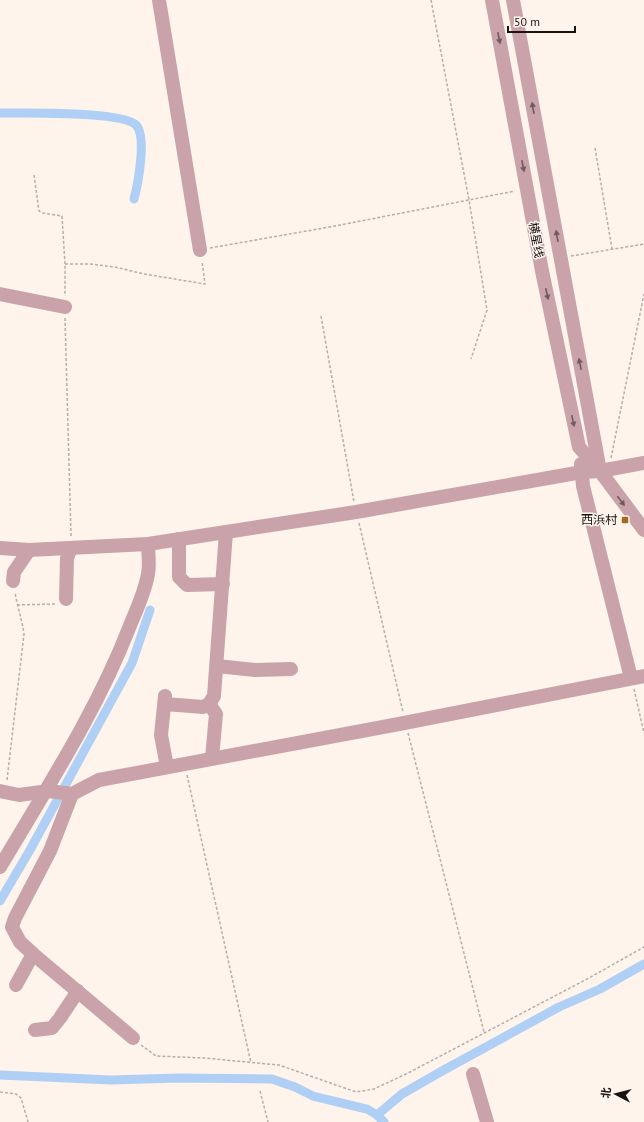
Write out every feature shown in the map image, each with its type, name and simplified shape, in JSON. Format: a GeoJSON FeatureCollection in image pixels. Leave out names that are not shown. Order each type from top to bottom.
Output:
{"type":"FeatureCollection","features":[{"type":"Feature","properties":{"kind":"street"},"geometry":{"type":"LineString","coordinates":[[159,0],[200,250]]}},
{"type":"Feature","properties":{"kind":"street","name":"横星线"},"geometry":{"type":"LineString","coordinates":[[492,0],[542,271],[579,447],[604,470],[644,530]]}},
{"type":"Feature","properties":{"kind":"street","name":"横星线"},"geometry":{"type":"LineString","coordinates":[[513,0],[561,263],[604,470]]}},
{"type":"Feature","properties":{"kind":"street"},"geometry":{"type":"LineString","coordinates":[[542,271],[561,263]]}},
{"type":"Feature","properties":{"kind":"street"},"geometry":{"type":"LineString","coordinates":[[0,294],[65,307]]}},
{"type":"Feature","properties":{"kind":"street"},"geometry":{"type":"LineString","coordinates":[[3,791],[19,795],[47,791],[72,794],[99,780],[406,723],[638,677],[583,486],[579,447]]}},
{"type":"Feature","properties":{"kind":"street"},"geometry":{"type":"LineString","coordinates":[[0,548],[30,550],[148,544],[356,512],[582,472],[644,463]]}},
{"type":"Feature","properties":{"kind":"street"},"geometry":{"type":"LineString","coordinates":[[167,767],[162,735],[165,700],[203,707],[209,704],[214,696],[226,532]]}},
{"type":"Feature","properties":{"kind":"street"},"geometry":{"type":"LineString","coordinates":[[179,539],[179,578],[187,585],[223,584]]}},
{"type":"Feature","properties":{"kind":"street"},"geometry":{"type":"LineString","coordinates":[[0,867],[47,791],[96,702],[118,657],[149,573],[148,544]]}},
{"type":"Feature","properties":{"kind":"street"},"geometry":{"type":"LineString","coordinates":[[66,599],[67,558],[71,548]]}},
{"type":"Feature","properties":{"kind":"street"},"geometry":{"type":"LineString","coordinates":[[13,581],[14,572],[30,550]]}},
{"type":"Feature","properties":{"kind":"street"},"geometry":{"type":"LineString","coordinates":[[217,666],[255,670],[291,669]]}},
{"type":"Feature","properties":{"kind":"street"},"geometry":{"type":"LineString","coordinates":[[209,704],[216,714],[212,758]]}},
{"type":"Feature","properties":{"kind":"street"},"geometry":{"type":"LineString","coordinates":[[72,794],[50,851],[15,918],[12,927],[20,942],[33,954],[133,1038]]}},
{"type":"Feature","properties":{"kind":"street"},"geometry":{"type":"LineString","coordinates":[[16,985],[33,954]]}},
{"type":"Feature","properties":{"kind":"street"},"geometry":{"type":"LineString","coordinates":[[35,1030],[52,1028],[78,991]]}},
{"type":"Feature","properties":{"kind":"street"},"geometry":{"type":"LineString","coordinates":[[473,1074],[487,1122]]}},
{"type":"Feature","properties":{"kind":"path"},"geometry":{"type":"LineString","coordinates":[[431,0],[469,200],[487,310],[472,359]]}},
{"type":"Feature","properties":{"kind":"path"},"geometry":{"type":"LineString","coordinates":[[595,148],[612,249]]}},
{"type":"Feature","properties":{"kind":"path"},"geometry":{"type":"LineString","coordinates":[[34,175],[39,211],[43,214],[62,216],[65,264],[71,548]]}},
{"type":"Feature","properties":{"kind":"path"},"geometry":{"type":"LineString","coordinates":[[65,264],[90,264],[115,267],[144,274],[205,284],[200,250],[527,189]]}},
{"type":"Feature","properties":{"kind":"path"},"geometry":{"type":"LineString","coordinates":[[561,263],[612,249],[644,244]]}},
{"type":"Feature","properties":{"kind":"path"},"geometry":{"type":"LineString","coordinates":[[604,470],[644,294]]}},
{"type":"Feature","properties":{"kind":"path"},"geometry":{"type":"LineString","coordinates":[[322,316],[356,512],[406,723],[484,1032]]}},
{"type":"Feature","properties":{"kind":"path"},"geometry":{"type":"LineString","coordinates":[[3,791],[24,634],[22,622],[16,605],[13,581]]}},
{"type":"Feature","properties":{"kind":"path"},"geometry":{"type":"LineString","coordinates":[[16,605],[60,604],[66,599]]}},
{"type":"Feature","properties":{"kind":"path"},"geometry":{"type":"LineString","coordinates":[[638,677],[644,733]]}},
{"type":"Feature","properties":{"kind":"path"},"geometry":{"type":"LineString","coordinates":[[185,764],[250,1062]]}},
{"type":"Feature","properties":{"kind":"path"},"geometry":{"type":"LineString","coordinates":[[133,1038],[156,1056],[204,1058],[279,1066],[356,1092],[374,1089],[410,1072],[589,978],[644,946]]}},
{"type":"Feature","properties":{"kind":"path"},"geometry":{"type":"LineString","coordinates":[[260,1091],[268,1122]]}},
{"type":"Feature","properties":{"kind":"path"},"geometry":{"type":"LineString","coordinates":[[0,1092],[16,1094],[20,1098],[28,1122]]}},
{"type":"Feature","properties":{"kind":"waterway"},"geometry":{"type":"LineString","coordinates":[[0,113],[93,115],[127,120],[136,125],[141,139],[141,160],[134,199]]}},
{"type":"Feature","properties":{"kind":"waterway"},"geometry":{"type":"LineString","coordinates":[[0,901],[30,850],[132,663],[150,610]]}},
{"type":"Feature","properties":{"kind":"waterway"},"geometry":{"type":"LineString","coordinates":[[377,1115],[402,1094],[442,1071],[559,1007],[600,989],[644,964]]}},
{"type":"Feature","properties":{"kind":"waterway"},"geometry":{"type":"LineString","coordinates":[[0,1075],[111,1080],[179,1078],[272,1079],[295,1087],[313,1096],[367,1109],[377,1115],[384,1122]]}},
{"type":"Feature","properties":{"kind":"place","name":"西浜村"},"geometry":{"type":"Point","coordinates":[625,520]}}]}
